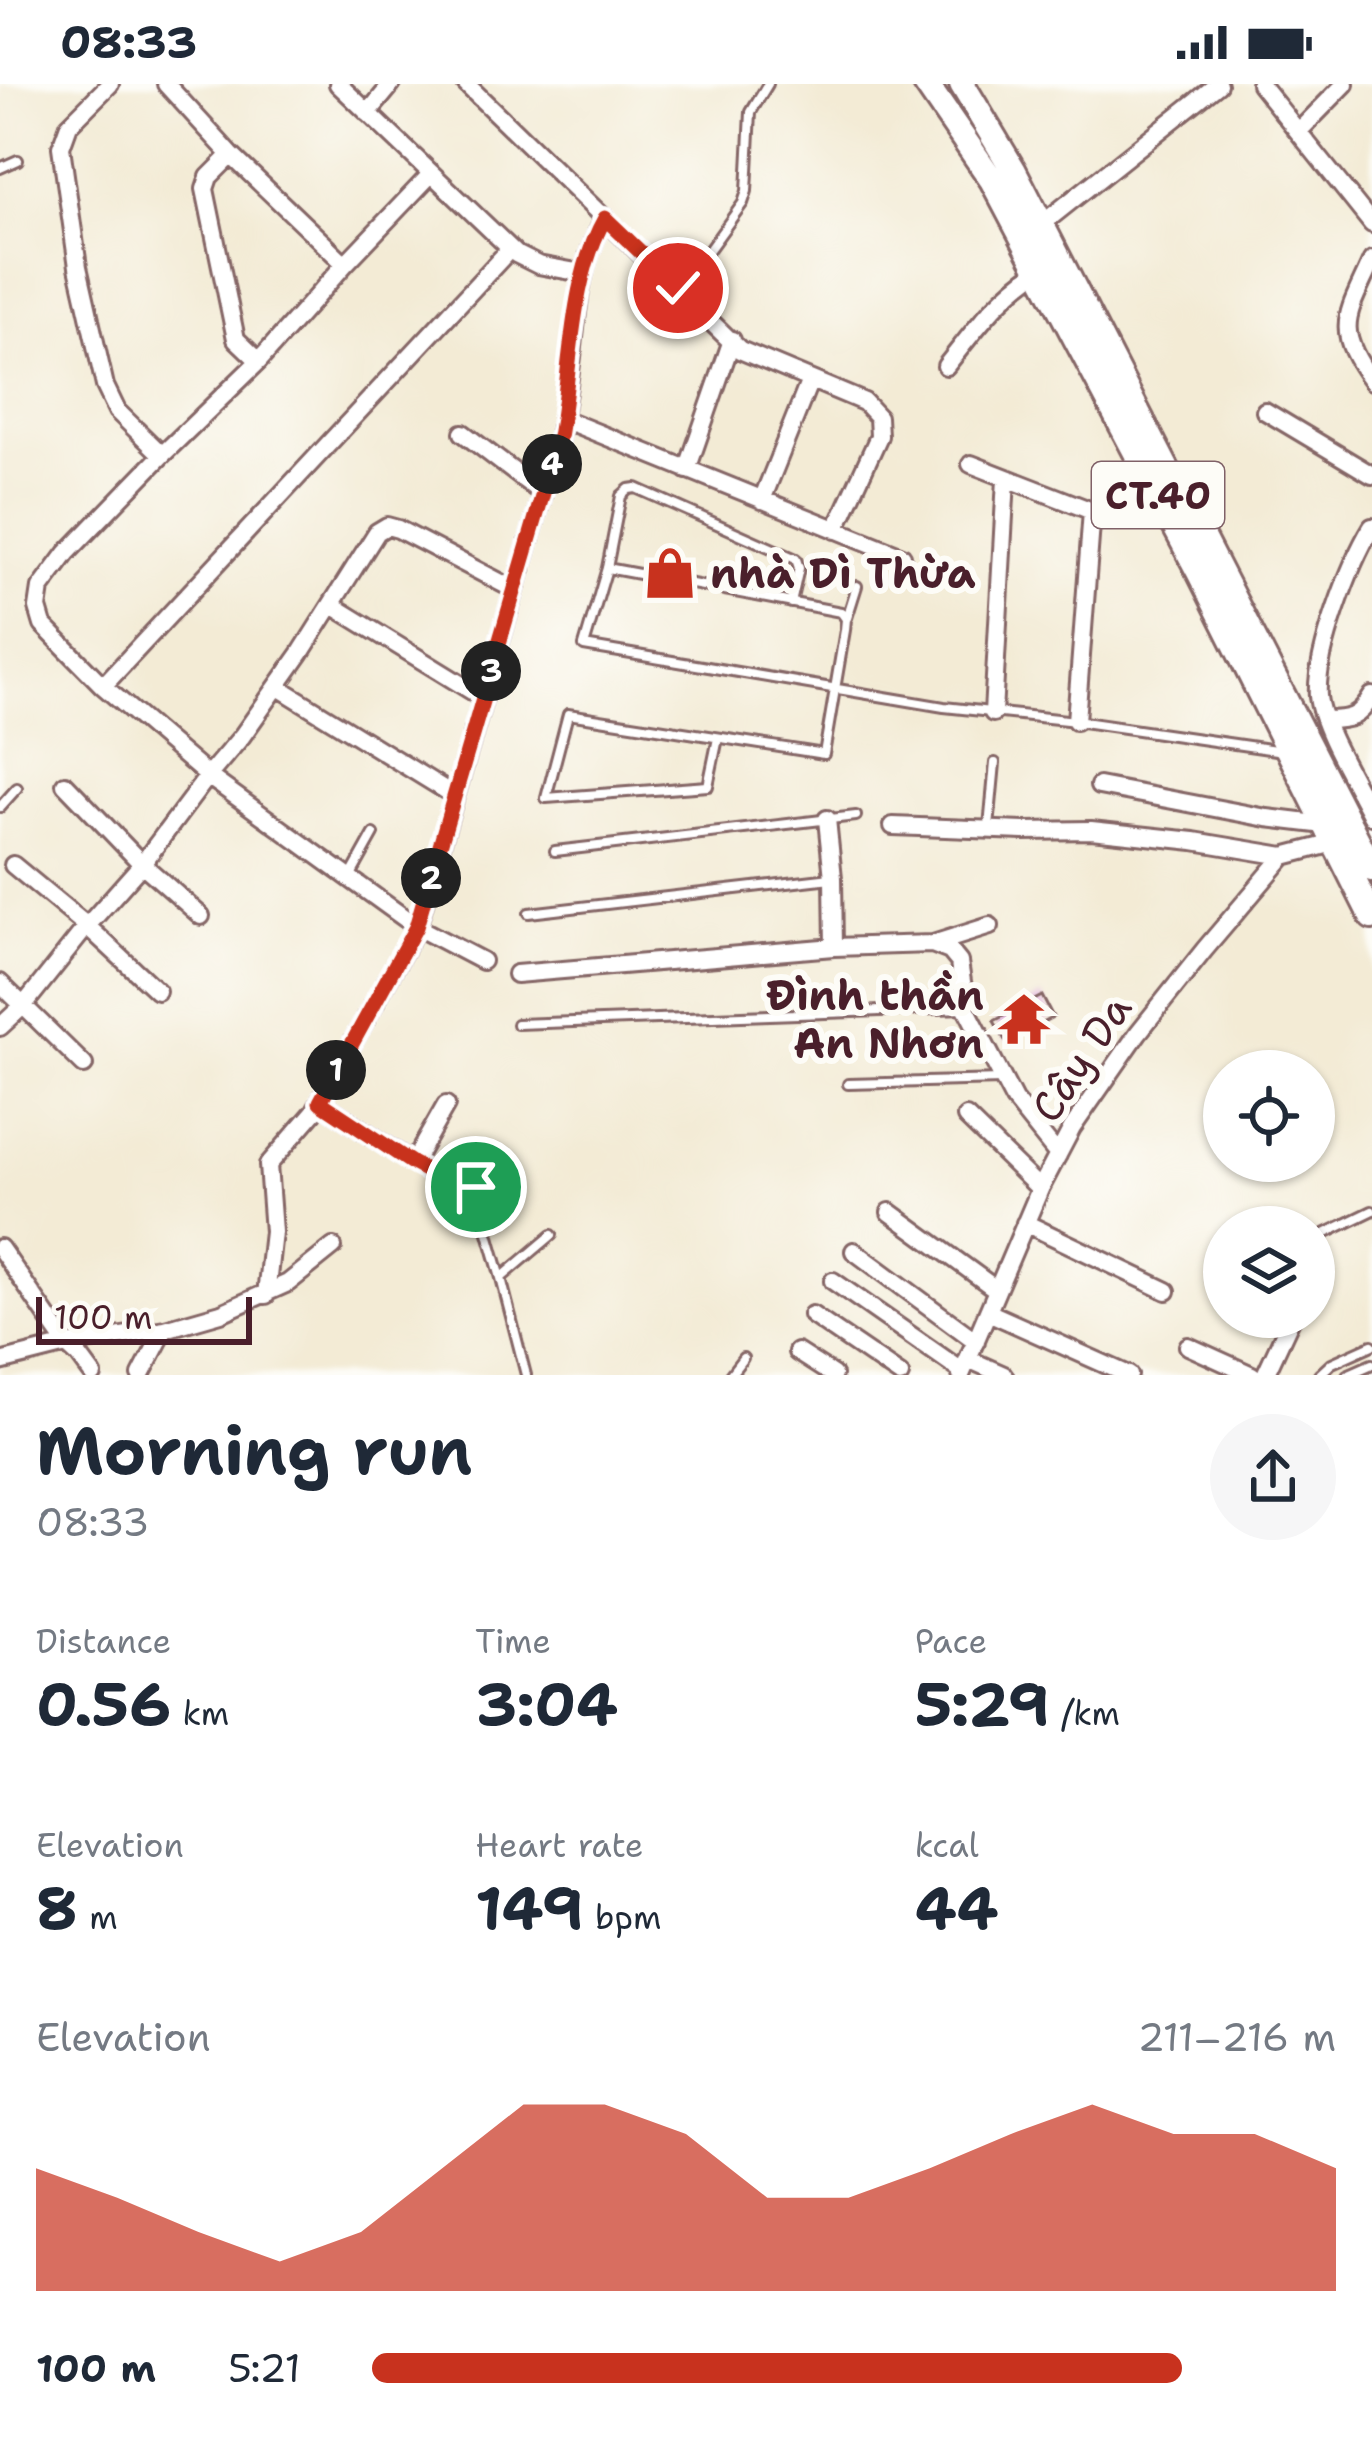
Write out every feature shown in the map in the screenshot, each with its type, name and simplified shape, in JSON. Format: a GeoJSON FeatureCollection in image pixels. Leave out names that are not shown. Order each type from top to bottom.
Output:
{"type":"FeatureCollection","features":[{"type":"Feature","properties":{"kind":"main road","name":"CT.40"},"geometry":{"type":"LineString","coordinates":[[926,84],[992,180],[1290,752],[1339,835],[1372,869]]}},
{"type":"Feature","properties":{"kind":"main road","name":"CT.40"},"geometry":{"type":"LineString","coordinates":[[962,84],[1042,224],[1289,707],[1372,917]]}},
{"type":"Feature","properties":{"kind":"street"},"geometry":{"type":"LineString","coordinates":[[110,84],[91,91],[69,125],[61,148],[78,267],[105,386],[117,411],[162,455]]}},
{"type":"Feature","properties":{"kind":"street"},"geometry":{"type":"LineString","coordinates":[[166,84],[231,155],[345,264]]}},
{"type":"Feature","properties":{"kind":"street"},"geometry":{"type":"LineString","coordinates":[[338,84],[510,249],[530,262],[582,273]]}},
{"type":"Feature","properties":{"kind":"street"},"geometry":{"type":"LineString","coordinates":[[368,113],[392,84]]}},
{"type":"Feature","properties":{"kind":"street"},"geometry":{"type":"LineString","coordinates":[[466,84],[740,350],[864,402],[878,417],[879,436],[836,530]]}},
{"type":"Feature","properties":{"kind":"street"},"geometry":{"type":"LineString","coordinates":[[1042,224],[1218,84]]}},
{"type":"Feature","properties":{"kind":"street"},"geometry":{"type":"LineString","coordinates":[[1260,84],[1371,221]]}},
{"type":"Feature","properties":{"kind":"street"},"geometry":{"type":"LineString","coordinates":[[1299,131],[1346,84]]}},
{"type":"Feature","properties":{"kind":"street"},"geometry":{"type":"LineString","coordinates":[[231,155],[205,189],[236,340],[259,362]]}},
{"type":"Feature","properties":{"kind":"street"},"geometry":{"type":"LineString","coordinates":[[431,174],[259,362],[67,554],[41,588],[38,608],[43,625],[103,686],[208,776],[416,927],[482,962]]}},
{"type":"Feature","properties":{"kind":"street"},"geometry":{"type":"LineString","coordinates":[[266,1295],[273,1232],[268,1166],[320,1102],[416,927],[563,419],[582,273],[605,218]]}},
{"type":"Feature","properties":{"kind":"street"},"geometry":{"type":"LineString","coordinates":[[103,686],[510,249]]}},
{"type":"Feature","properties":{"kind":"street"},"geometry":{"type":"LineString","coordinates":[[1372,260],[1351,305],[1346,331],[1348,343],[1372,381]]}},
{"type":"Feature","properties":{"kind":"street"},"geometry":{"type":"LineString","coordinates":[[946,366],[999,300],[1039,270]]}},
{"type":"Feature","properties":{"kind":"street"},"geometry":{"type":"LineString","coordinates":[[687,470],[732,340]]}},
{"type":"Feature","properties":{"kind":"street"},"geometry":{"type":"LineString","coordinates":[[762,500],[810,380]]}},
{"type":"Feature","properties":{"kind":"street"},"geometry":{"type":"LineString","coordinates":[[1265,411],[1372,475]]}},
{"type":"Feature","properties":{"kind":"street"},"geometry":{"type":"LineString","coordinates":[[563,419],[902,556]]}},
{"type":"Feature","properties":{"kind":"street"},"geometry":{"type":"LineString","coordinates":[[463,433],[543,494]]}},
{"type":"Feature","properties":{"kind":"street"},"geometry":{"type":"LineString","coordinates":[[971,464],[1092,511],[1076,721]]}},
{"type":"Feature","properties":{"kind":"street"},"geometry":{"type":"LineString","coordinates":[[993,713],[1006,479]]}},
{"type":"Feature","properties":{"kind":"street"},"geometry":{"type":"LineString","coordinates":[[0,1027],[24,1005],[142,864],[278,687],[377,532],[387,526],[398,529],[515,590]]}},
{"type":"Feature","properties":{"kind":"street"},"geometry":{"type":"LineString","coordinates":[[1372,527],[1341,594],[1318,696],[1372,816]]}},
{"type":"Feature","properties":{"kind":"street"},"geometry":{"type":"LineString","coordinates":[[332,605],[483,698]]}},
{"type":"Feature","properties":{"kind":"street"},"geometry":{"type":"LineString","coordinates":[[278,687],[455,796]]}},
{"type":"Feature","properties":{"kind":"street"},"geometry":{"type":"LineString","coordinates":[[1289,707],[1318,696]]}},
{"type":"Feature","properties":{"kind":"street"},"geometry":{"type":"LineString","coordinates":[[1325,720],[1347,720],[1363,711],[1372,696]]}},
{"type":"Feature","properties":{"kind":"street"},"geometry":{"type":"LineString","coordinates":[[65,784],[142,864],[201,916]]}},
{"type":"Feature","properties":{"kind":"street"},"geometry":{"type":"LineString","coordinates":[[1099,786],[1339,835]]}},
{"type":"Feature","properties":{"kind":"street"},"geometry":{"type":"LineString","coordinates":[[827,819],[834,947]]}},
{"type":"Feature","properties":{"kind":"street"},"geometry":{"type":"LineString","coordinates":[[892,826],[1091,830],[1284,856],[1339,835]]}},
{"type":"Feature","properties":{"kind":"street","name":"Cây Da"},"geometry":{"type":"LineString","coordinates":[[967,1361],[1040,1189],[1072,1129],[1138,1033],[1284,856]]}},
{"type":"Feature","properties":{"kind":"street"},"geometry":{"type":"LineString","coordinates":[[13,865],[157,991]]}},
{"type":"Feature","properties":{"kind":"street"},"geometry":{"type":"LineString","coordinates":[[516,974],[834,947],[932,944],[991,926]]}},
{"type":"Feature","properties":{"kind":"street"},"geometry":{"type":"LineString","coordinates":[[932,944],[950,950],[959,962],[966,1008],[1024,1115],[1058,1155]]}},
{"type":"Feature","properties":{"kind":"street"},"geometry":{"type":"LineString","coordinates":[[0,983],[84,1065]]}},
{"type":"Feature","properties":{"kind":"street"},"geometry":{"type":"LineString","coordinates":[[320,1102],[412,1163],[446,1105]]}},
{"type":"Feature","properties":{"kind":"street"},"geometry":{"type":"LineString","coordinates":[[967,1117],[1040,1189]]}},
{"type":"Feature","properties":{"kind":"street"},"geometry":{"type":"LineString","coordinates":[[890,1212],[997,1290]]}},
{"type":"Feature","properties":{"kind":"street"},"geometry":{"type":"LineString","coordinates":[[1025,1223],[1167,1291]]}},
{"type":"Feature","properties":{"kind":"street"},"geometry":{"type":"LineString","coordinates":[[0,1362],[221,1313],[288,1283],[332,1246]]}},
{"type":"Feature","properties":{"kind":"street"},"geometry":{"type":"LineString","coordinates":[[0,1248],[93,1375]]}},
{"type":"Feature","properties":{"kind":"street"},"geometry":{"type":"LineString","coordinates":[[854,1251],[967,1361]]}},
{"type":"Feature","properties":{"kind":"street"},"geometry":{"type":"LineString","coordinates":[[833,1281],[967,1361],[1004,1375]]}},
{"type":"Feature","properties":{"kind":"street"},"geometry":{"type":"LineString","coordinates":[[988,1312],[1129,1375]]}},
{"type":"Feature","properties":{"kind":"street"},"geometry":{"type":"LineString","coordinates":[[812,1315],[901,1375]]}},
{"type":"Feature","properties":{"kind":"street"},"geometry":{"type":"LineString","coordinates":[[141,1375],[165,1329]]}},
{"type":"Feature","properties":{"kind":"street"},"geometry":{"type":"LineString","coordinates":[[1264,1375],[1282,1338]]}},
{"type":"Feature","properties":{"kind":"street"},"geometry":{"type":"LineString","coordinates":[[1188,1346],[1252,1375]]}},
{"type":"Feature","properties":{"kind":"street"},"geometry":{"type":"LineString","coordinates":[[797,1352],[833,1375]]}},
{"type":"Feature","properties":{"kind":"lane"},"geometry":{"type":"LineString","coordinates":[[694,269],[743,202],[751,112],[768,84]]}},
{"type":"Feature","properties":{"kind":"lane"},"geometry":{"type":"LineString","coordinates":[[0,168],[18,160]]}},
{"type":"Feature","properties":{"kind":"lane"},"geometry":{"type":"LineString","coordinates":[[791,603],[799,568],[796,559],[643,489],[629,489],[621,496],[608,568],[584,646],[836,691],[1290,752]]}},
{"type":"Feature","properties":{"kind":"lane"},"geometry":{"type":"LineString","coordinates":[[608,568],[842,611],[846,619]]}},
{"type":"Feature","properties":{"kind":"lane"},"geometry":{"type":"LineString","coordinates":[[718,738],[709,786],[546,798],[568,714],[824,754],[846,619],[857,586]]}},
{"type":"Feature","properties":{"kind":"lane"},"geometry":{"type":"LineString","coordinates":[[989,829],[995,763]]}},
{"type":"Feature","properties":{"kind":"lane"},"geometry":{"type":"LineString","coordinates":[[0,807],[17,788]]}},
{"type":"Feature","properties":{"kind":"lane"},"geometry":{"type":"LineString","coordinates":[[555,851],[856,816]]}},
{"type":"Feature","properties":{"kind":"lane"},"geometry":{"type":"LineString","coordinates":[[350,879],[374,834]]}},
{"type":"Feature","properties":{"kind":"lane"},"geometry":{"type":"LineString","coordinates":[[529,913],[832,878]]}},
{"type":"Feature","properties":{"kind":"lane"},"geometry":{"type":"LineString","coordinates":[[517,1024],[966,1008]]}},
{"type":"Feature","properties":{"kind":"lane"},"geometry":{"type":"LineString","coordinates":[[848,1084],[1004,1080]]}},
{"type":"Feature","properties":{"kind":"lane"},"geometry":{"type":"LineString","coordinates":[[412,1163],[455,1186],[476,1187],[526,1375]]}},
{"type":"Feature","properties":{"kind":"lane"},"geometry":{"type":"LineString","coordinates":[[1335,1229],[1372,1211]]}},
{"type":"Feature","properties":{"kind":"lane"},"geometry":{"type":"LineString","coordinates":[[501,1278],[552,1235]]}},
{"type":"Feature","properties":{"kind":"lane"},"geometry":{"type":"LineString","coordinates":[[1319,1375],[1332,1363],[1372,1346]]}},
{"type":"Feature","properties":{"kind":"lane"},"geometry":{"type":"LineString","coordinates":[[730,1375],[743,1358]]}},
{"type":"Feature","properties":{"kind":"lane"},"geometry":{"type":"LineString","coordinates":[[1347,1375],[1372,1364]]}},
{"type":"Feature","properties":{"kind":"building","name":"Đình thần An Nhơn"},"geometry":{"type":"Polygon","coordinates":[[[1042,996],[1053,1017],[1006,1042],[994,1021],[1042,996]]]}},
{"type":"Feature","properties":{"kind":"place","name":"nhà Dì Thừa"},"geometry":{"type":"Point","coordinates":[670,573]}},
{"type":"Feature","properties":{"kind":"place","name":"Đình thần An Nhơn"},"geometry":{"type":"Point","coordinates":[1024,1019]}},
{"type":"Feature","properties":{"kind":"route"},"geometry":{"type":"LineString","coordinates":[[476,1187],[455,1186],[412,1163],[320,1102],[416,927],[558,442],[581,278],[605,218],[678,288]]}}]}
